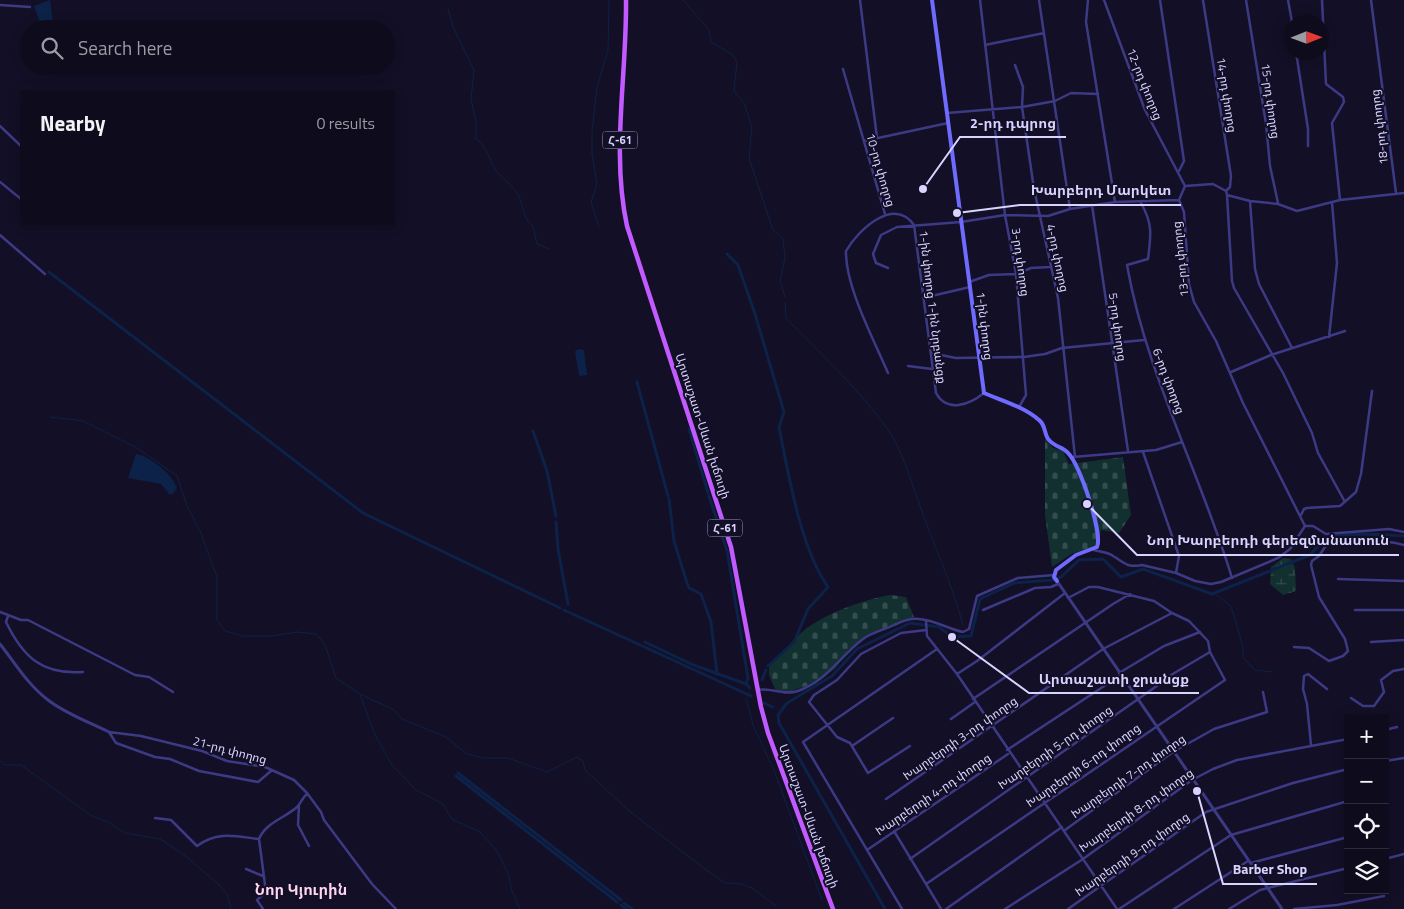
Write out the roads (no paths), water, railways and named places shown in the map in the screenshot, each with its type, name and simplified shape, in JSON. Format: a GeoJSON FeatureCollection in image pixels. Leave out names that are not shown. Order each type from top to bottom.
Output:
{"type":"FeatureCollection","features":[{"type":"Feature","properties":{"kind":"main road","name":"Արտաշատ-Սևան խճուղի"},"geometry":{"type":"LineString","coordinates":[[626,0],[620,161],[625,214],[731,546],[757,690],[768,733],[833,909]]}},
{"type":"Feature","properties":{"kind":"main road","name":"1-ին փողոց"},"geometry":{"type":"LineString","coordinates":[[932,0],[984,393]]}},
{"type":"Feature","properties":{"kind":"main road"},"geometry":{"type":"LineString","coordinates":[[984,393],[1019,407],[1042,422],[1048,439],[1073,457],[1088,495],[1099,543],[1094,550],[1076,555],[1056,570],[1056,579]]}},
{"type":"Feature","properties":{"kind":"street","name":"10-րդ փողոց"},"geometry":{"type":"LineString","coordinates":[[860,0],[877,138]]}},
{"type":"Feature","properties":{"kind":"street","name":"3-րդ փողոց"},"geometry":{"type":"LineString","coordinates":[[980,0],[1005,215],[1016,274],[1024,357],[1026,395],[1019,407]]}},
{"type":"Feature","properties":{"kind":"street"},"geometry":{"type":"LineString","coordinates":[[1039,0],[1070,209]]}},
{"type":"Feature","properties":{"kind":"street"},"geometry":{"type":"LineString","coordinates":[[1088,0],[1086,22],[1116,202]]}},
{"type":"Feature","properties":{"kind":"street","name":"12-րդ փողոց"},"geometry":{"type":"LineString","coordinates":[[1104,0],[1145,110],[1179,171]]}},
{"type":"Feature","properties":{"kind":"street"},"geometry":{"type":"LineString","coordinates":[[888,268],[876,263],[873,259],[876,243],[881,235],[897,227],[962,222],[1005,215],[1048,216],[1070,209],[1116,202],[1142,203],[1179,200],[1185,186],[1179,171],[1184,161],[1160,0]]}},
{"type":"Feature","properties":{"kind":"street","name":"14-րդ փողոց"},"geometry":{"type":"LineString","coordinates":[[1203,0],[1231,176],[1230,186],[1226,191]]}},
{"type":"Feature","properties":{"kind":"street","name":"15-րդ փողոց"},"geometry":{"type":"LineString","coordinates":[[1246,0],[1266,124],[1270,166],[1278,204]]}},
{"type":"Feature","properties":{"kind":"street"},"geometry":{"type":"LineString","coordinates":[[1288,0],[1291,15]]}},
{"type":"Feature","properties":{"kind":"street"},"geometry":{"type":"LineString","coordinates":[[1322,0],[1326,84],[1343,97],[1344,102],[1332,123],[1340,200]]}},
{"type":"Feature","properties":{"kind":"street","name":"18-րդ փողոց"},"geometry":{"type":"LineString","coordinates":[[1370,0],[1396,193]]}},
{"type":"Feature","properties":{"kind":"street"},"geometry":{"type":"LineString","coordinates":[[0,5],[30,7]]}},
{"type":"Feature","properties":{"kind":"street"},"geometry":{"type":"LineString","coordinates":[[985,45],[1044,33]]}},
{"type":"Feature","properties":{"kind":"street"},"geometry":{"type":"LineString","coordinates":[[1297,60],[1308,129],[1308,146]]}},
{"type":"Feature","properties":{"kind":"street","name":"4-րդ փողոց"},"geometry":{"type":"LineString","coordinates":[[1015,65],[1023,87],[1022,107],[1040,215],[1058,298],[1073,457]]}},
{"type":"Feature","properties":{"kind":"street","name":"10-րդ փողոց"},"geometry":{"type":"LineString","coordinates":[[843,69],[885,214],[877,218],[850,245],[846,251],[846,260],[857,298],[888,373]]}},
{"type":"Feature","properties":{"kind":"street"},"geometry":{"type":"LineString","coordinates":[[947,113],[1022,107],[1055,101],[1072,92],[1098,94]]}},
{"type":"Feature","properties":{"kind":"street"},"geometry":{"type":"LineString","coordinates":[[864,141],[948,123]]}},
{"type":"Feature","properties":{"kind":"street"},"geometry":{"type":"LineString","coordinates":[[0,126],[20,145]]}},
{"type":"Feature","properties":{"kind":"street"},"geometry":{"type":"LineString","coordinates":[[0,182],[20,198]]}},
{"type":"Feature","properties":{"kind":"street"},"geometry":{"type":"LineString","coordinates":[[1185,186],[1213,184],[1226,191],[1232,280],[1298,404],[1312,433],[1318,453],[1345,502]]}},
{"type":"Feature","properties":{"kind":"street"},"geometry":{"type":"LineString","coordinates":[[1227,196],[1278,204],[1297,211],[1340,200],[1404,193]]}},
{"type":"Feature","properties":{"kind":"street","name":"13-րդ փողոց"},"geometry":{"type":"LineString","coordinates":[[1179,200],[1184,212],[1189,284],[1194,302],[1231,372],[1243,403],[1305,526]]}},
{"type":"Feature","properties":{"kind":"street"},"geometry":{"type":"LineString","coordinates":[[1250,201],[1255,269],[1259,284],[1292,348]]}},
{"type":"Feature","properties":{"kind":"street"},"geometry":{"type":"LineString","coordinates":[[1329,337],[1337,263],[1332,202]]}},
{"type":"Feature","properties":{"kind":"street","name":"6-րդ փողոց"},"geometry":{"type":"LineString","coordinates":[[1142,203],[1151,224],[1148,259],[1127,265],[1134,303],[1144,340],[1216,528],[1232,578]]}},
{"type":"Feature","properties":{"kind":"street","name":"5-րդ փողոց"},"geometry":{"type":"LineString","coordinates":[[1092,205],[1128,451]]}},
{"type":"Feature","properties":{"kind":"street"},"geometry":{"type":"LineString","coordinates":[[885,214],[905,216],[914,225]]}},
{"type":"Feature","properties":{"kind":"street","name":"1-ին փողոց 1-ին նրբանցք"},"geometry":{"type":"LineString","coordinates":[[914,225],[936,393],[940,401],[948,405],[964,404],[984,393]]}},
{"type":"Feature","properties":{"kind":"street"},"geometry":{"type":"LineString","coordinates":[[0,234],[46,274]]}},
{"type":"Feature","properties":{"kind":"street"},"geometry":{"type":"LineString","coordinates":[[923,298],[969,284],[989,275],[1016,274],[1031,268],[1050,267]]}},
{"type":"Feature","properties":{"kind":"street"},"geometry":{"type":"LineString","coordinates":[[1231,372],[1271,355],[1345,331]]}},
{"type":"Feature","properties":{"kind":"street"},"geometry":{"type":"LineString","coordinates":[[931,353],[956,358],[1024,357],[1045,354],[1062,348],[1144,340]]}},
{"type":"Feature","properties":{"kind":"street"},"geometry":{"type":"LineString","coordinates":[[908,366],[932,370]]}},
{"type":"Feature","properties":{"kind":"street"},"geometry":{"type":"LineString","coordinates":[[1300,517],[1304,509],[1340,506],[1356,492],[1361,474],[1372,391]]}},
{"type":"Feature","properties":{"kind":"street"},"geometry":{"type":"LineString","coordinates":[[1073,457],[1128,451],[1143,452],[1182,442]]}},
{"type":"Feature","properties":{"kind":"street"},"geometry":{"type":"LineString","coordinates":[[1143,452],[1179,556],[1176,573]]}},
{"type":"Feature","properties":{"kind":"street"},"geometry":{"type":"LineString","coordinates":[[1094,550],[1112,554],[1124,565],[1131,567],[1142,565],[1176,573],[1195,581],[1212,584],[1232,578],[1278,558],[1290,548],[1305,526],[1313,526],[1326,534],[1389,529],[1404,532]]}},
{"type":"Feature","properties":{"kind":"street"},"geometry":{"type":"LineString","coordinates":[[1294,647],[1309,648],[1329,661],[1343,656],[1348,651],[1345,639],[1326,611],[1316,589],[1311,565],[1312,561],[1319,556],[1328,543],[1354,541],[1394,542],[1404,545]]}},
{"type":"Feature","properties":{"kind":"street"},"geometry":{"type":"LineString","coordinates":[[757,690],[771,688],[784,694],[800,690],[834,669],[848,651],[864,637],[903,620],[934,620],[963,632],[969,629],[977,596],[1018,578],[1056,579]]}},
{"type":"Feature","properties":{"kind":"street"},"geometry":{"type":"LineString","coordinates":[[1056,579],[1282,909]]}},
{"type":"Feature","properties":{"kind":"street"},"geometry":{"type":"LineString","coordinates":[[983,610],[1035,588],[1051,587],[1056,579]]}},
{"type":"Feature","properties":{"kind":"street"},"geometry":{"type":"LineString","coordinates":[[1338,579],[1404,581]]}},
{"type":"Feature","properties":{"kind":"street"},"geometry":{"type":"LineString","coordinates":[[1068,598],[1089,587],[1098,586],[1154,602],[1189,621],[1208,641],[1210,652]]}},
{"type":"Feature","properties":{"kind":"street"},"geometry":{"type":"LineString","coordinates":[[957,674],[978,661],[1065,593]]}},
{"type":"Feature","properties":{"kind":"street"},"geometry":{"type":"LineString","coordinates":[[951,719],[974,700],[1130,594]]}},
{"type":"Feature","properties":{"kind":"street"},"geometry":{"type":"LineString","coordinates":[[1355,610],[1404,610]]}},
{"type":"Feature","properties":{"kind":"street"},"geometry":{"type":"LineString","coordinates":[[0,612],[8,616],[28,620],[135,675],[149,677],[173,692]]}},
{"type":"Feature","properties":{"kind":"street","name":"Խարբերդի 3-րդ փողոց"},"geometry":{"type":"LineString","coordinates":[[886,799],[1103,649],[1172,613]]}},
{"type":"Feature","properties":{"kind":"street"},"geometry":{"type":"LineString","coordinates":[[8,616],[6,622],[16,642],[39,664],[62,672],[83,672]]}},
{"type":"Feature","properties":{"kind":"street"},"geometry":{"type":"LineString","coordinates":[[926,620],[927,636],[957,674],[1008,752],[1118,909],[1231,836],[1344,802]]}},
{"type":"Feature","properties":{"kind":"street"},"geometry":{"type":"LineString","coordinates":[[910,746],[868,773],[852,746],[837,737],[810,702],[814,695],[837,680],[852,662],[872,647],[900,633],[926,630]]}},
{"type":"Feature","properties":{"kind":"street","name":"Խարբերդի 4-րդ փողոց"},"geometry":{"type":"LineString","coordinates":[[867,850],[1120,674],[1164,646],[1201,632]]}},
{"type":"Feature","properties":{"kind":"street"},"geometry":{"type":"LineString","coordinates":[[1371,642],[1404,640]]}},
{"type":"Feature","properties":{"kind":"street","name":"21-րդ փողոց"},"geometry":{"type":"LineString","coordinates":[[0,644],[46,699],[59,708],[109,732],[141,736],[202,751],[227,760],[258,765],[294,780],[307,794],[333,833],[372,884],[396,909]]}},
{"type":"Feature","properties":{"kind":"street"},"geometry":{"type":"LineString","coordinates":[[902,909],[803,742],[937,649]]}},
{"type":"Feature","properties":{"kind":"street","name":"Խարբերդի 5-րդ փողոց"},"geometry":{"type":"LineString","coordinates":[[910,858],[1161,683],[1169,680],[1178,671],[1210,652]]}},
{"type":"Feature","properties":{"kind":"street","name":"Խարբերդի 6-րդ փողոց"},"geometry":{"type":"LineString","coordinates":[[926,884],[1225,680],[1210,652]]}},
{"type":"Feature","properties":{"kind":"street"},"geometry":{"type":"LineString","coordinates":[[1351,698],[1363,706],[1374,706],[1384,692],[1382,680],[1394,670],[1404,669]]}},
{"type":"Feature","properties":{"kind":"street"},"geometry":{"type":"LineString","coordinates":[[1310,745],[1307,704],[1303,690],[1304,676],[1313,677],[1327,689]]}},
{"type":"Feature","properties":{"kind":"street","name":"Խարբերդի 7-րդ փողոց"},"geometry":{"type":"LineString","coordinates":[[1064,830],[1173,752],[1214,729],[1267,712],[1263,692]]}},
{"type":"Feature","properties":{"kind":"street"},"geometry":{"type":"LineString","coordinates":[[852,746],[893,718]]}},
{"type":"Feature","properties":{"kind":"street"},"geometry":{"type":"LineString","coordinates":[[1389,729],[1397,727]]}},
{"type":"Feature","properties":{"kind":"street"},"geometry":{"type":"LineString","coordinates":[[109,732],[116,742],[210,774],[258,782],[271,771]]}},
{"type":"Feature","properties":{"kind":"street","name":"Խարբերդի 8-րդ փողոց"},"geometry":{"type":"LineString","coordinates":[[1005,909],[1083,859],[1192,780],[1238,760],[1344,740]]}},
{"type":"Feature","properties":{"kind":"street"},"geometry":{"type":"LineString","coordinates":[[1389,760],[1404,758]]}},
{"type":"Feature","properties":{"kind":"street","name":"Խարբերդի 9-րդ փողոց"},"geometry":{"type":"LineString","coordinates":[[1068,909],[1213,810],[1293,783],[1344,769]]}},
{"type":"Feature","properties":{"kind":"street"},"geometry":{"type":"LineString","coordinates":[[307,794],[298,805],[298,825],[309,846]]}},
{"type":"Feature","properties":{"kind":"street"},"geometry":{"type":"LineString","coordinates":[[263,909],[258,900],[266,892],[258,839],[264,830],[298,805]]}},
{"type":"Feature","properties":{"kind":"street"},"geometry":{"type":"LineString","coordinates":[[155,818],[171,820],[197,846],[208,837],[221,836],[258,839]]}},
{"type":"Feature","properties":{"kind":"street","name":"Խարբերդի 7-րդ փողոց"},"geometry":{"type":"LineString","coordinates":[[946,909],[1062,827]]}},
{"type":"Feature","properties":{"kind":"street"},"geometry":{"type":"LineString","coordinates":[[894,831],[941,909]]}},
{"type":"Feature","properties":{"kind":"street"},"geometry":{"type":"LineString","coordinates":[[1174,909],[1250,862],[1344,838]]}},
{"type":"Feature","properties":{"kind":"street"},"geometry":{"type":"LineString","coordinates":[[1389,858],[1404,854]]}},
{"type":"Feature","properties":{"kind":"street"},"geometry":{"type":"LineString","coordinates":[[246,869],[264,876]]}},
{"type":"Feature","properties":{"kind":"street"},"geometry":{"type":"LineString","coordinates":[[1229,909],[1260,890],[1344,869]]}},
{"type":"Feature","properties":{"kind":"street"},"geometry":{"type":"LineString","coordinates":[[1294,909],[1337,905],[1384,896]]}},
{"type":"Feature","properties":{"kind":"water"},"geometry":{"type":"Polygon","coordinates":[[[50,0],[53,20],[39,20],[34,6],[50,0]]]}},
{"type":"Feature","properties":{"kind":"water"},"geometry":{"type":"Polygon","coordinates":[[[579,349],[584,350],[587,375],[579,376],[575,351],[579,349]]]}},
{"type":"Feature","properties":{"kind":"water"},"geometry":{"type":"Polygon","coordinates":[[[136,454],[148,458],[166,472],[177,488],[173,494],[169,494],[161,484],[128,478],[136,454]]]}},
{"type":"Feature","properties":{"kind":"waterway"},"geometry":{"type":"LineString","coordinates":[[599,227],[591,202],[597,184],[592,154],[592,132],[597,87],[608,50],[609,0]]}},
{"type":"Feature","properties":{"kind":"waterway"},"geometry":{"type":"LineString","coordinates":[[683,0],[709,30],[711,42],[733,55],[737,62],[734,91],[744,103],[752,127],[749,158],[773,230],[783,239],[785,258],[780,281],[785,297]]}},
{"type":"Feature","properties":{"kind":"waterway"},"geometry":{"type":"LineString","coordinates":[[448,9],[453,27],[474,70],[471,99],[476,122],[476,139],[486,150],[497,172],[516,191],[525,215],[533,226],[537,244],[549,249]]}},
{"type":"Feature","properties":{"kind":"waterway"},"geometry":{"type":"LineString","coordinates":[[727,254],[738,265],[755,314],[784,412],[779,427],[797,510],[810,552],[818,571],[828,587],[808,609],[794,642],[768,666]]}},
{"type":"Feature","properties":{"kind":"waterway"},"geometry":{"type":"LineString","coordinates":[[49,272],[363,513],[560,608]]}},
{"type":"Feature","properties":{"kind":"waterway"},"geometry":{"type":"LineString","coordinates":[[785,302],[786,318],[851,384],[875,412],[897,445],[963,625]]}},
{"type":"Feature","properties":{"kind":"waterway"},"geometry":{"type":"LineString","coordinates":[[637,382],[668,496]]}},
{"type":"Feature","properties":{"kind":"waterway"},"geometry":{"type":"LineString","coordinates":[[51,417],[83,421],[137,448],[177,476],[187,506],[200,531],[217,577],[217,620],[225,631],[243,636],[272,636],[297,632],[316,634],[325,645],[336,678],[360,694],[394,710],[402,719],[446,737],[467,754],[483,758],[508,758],[547,772],[577,757],[583,761],[585,770],[628,810],[705,869],[725,883],[742,884],[752,888],[776,906]]}},
{"type":"Feature","properties":{"kind":"waterway"},"geometry":{"type":"LineString","coordinates":[[689,429],[708,493]]}},
{"type":"Feature","properties":{"kind":"waterway"},"geometry":{"type":"LineString","coordinates":[[533,431],[547,471],[556,516]]}},
{"type":"Feature","properties":{"kind":"waterway"},"geometry":{"type":"LineString","coordinates":[[709,496],[727,551],[748,678],[746,684]]}},
{"type":"Feature","properties":{"kind":"waterway"},"geometry":{"type":"LineString","coordinates":[[669,499],[674,541],[687,583],[689,588],[701,594],[711,622],[717,674]]}},
{"type":"Feature","properties":{"kind":"waterway"},"geometry":{"type":"LineString","coordinates":[[556,522],[558,549],[568,604]]}},
{"type":"Feature","properties":{"kind":"waterway"},"geometry":{"type":"LineString","coordinates":[[885,909],[779,723],[778,715],[787,703],[832,676],[857,649],[910,623],[939,627],[952,637],[971,636],[980,599],[1014,583],[1053,580],[1061,577],[1079,560],[1103,559],[1121,577],[1143,569],[1212,594],[1310,555],[1326,539],[1342,535],[1364,534],[1404,536]]}},
{"type":"Feature","properties":{"kind":"waterway"},"geometry":{"type":"LineString","coordinates":[[1214,593],[1231,606],[1243,647],[1243,658],[1255,670],[1272,672]]}},
{"type":"Feature","properties":{"kind":"waterway"},"geometry":{"type":"LineString","coordinates":[[564,610],[751,696]]}},
{"type":"Feature","properties":{"kind":"waterway"},"geometry":{"type":"LineString","coordinates":[[645,642],[691,664],[746,684],[750,688]]}},
{"type":"Feature","properties":{"kind":"waterway"},"geometry":{"type":"LineString","coordinates":[[762,680],[766,670]]}},
{"type":"Feature","properties":{"kind":"waterway"},"geometry":{"type":"LineString","coordinates":[[360,695],[375,735],[392,765],[416,790],[443,804],[452,819],[480,832],[497,851],[508,873],[512,891],[520,909]]}},
{"type":"Feature","properties":{"kind":"waterway"},"geometry":{"type":"LineString","coordinates":[[746,698],[753,725],[775,773],[822,900]]}},
{"type":"Feature","properties":{"kind":"waterway"},"geometry":{"type":"LineString","coordinates":[[764,703],[773,707]]}},
{"type":"Feature","properties":{"kind":"waterway"},"geometry":{"type":"LineString","coordinates":[[0,761],[5,765],[21,765],[92,816],[108,822],[125,833],[160,839],[187,857],[219,885],[227,894],[231,909]]}},
{"type":"Feature","properties":{"kind":"waterway"},"geometry":{"type":"LineString","coordinates":[[458,773],[621,900]]}},
{"type":"Feature","properties":{"kind":"waterway"},"geometry":{"type":"LineString","coordinates":[[456,776],[617,902]]}},
{"type":"Feature","properties":{"kind":"waterway"},"geometry":{"type":"LineString","coordinates":[[624,903],[632,909]]}},
{"type":"Feature","properties":{"kind":"waterway"},"geometry":{"type":"LineString","coordinates":[[621,905],[626,909]]}},
{"type":"Feature","properties":{"kind":"place","name":"2-րդ դպրոց"},"geometry":{"type":"Point","coordinates":[923,189]}},
{"type":"Feature","properties":{"kind":"place","name":"Խարբերդ Մարկետ"},"geometry":{"type":"Point","coordinates":[957,213]}},
{"type":"Feature","properties":{"kind":"place","name":"Նոր Խարբերդի գերեզմանատուն"},"geometry":{"type":"Point","coordinates":[1087,504]}},
{"type":"Feature","properties":{"kind":"place","name":"Արտաշատի ջրանցք"},"geometry":{"type":"Point","coordinates":[952,637]}},
{"type":"Feature","properties":{"kind":"place","name":"Barber Shop"},"geometry":{"type":"Point","coordinates":[1197,791]}},
{"type":"Feature","properties":{"kind":"district","name":"Նոր Կյուրին"},"geometry":{"type":"Point","coordinates":[301,889]}}]}
